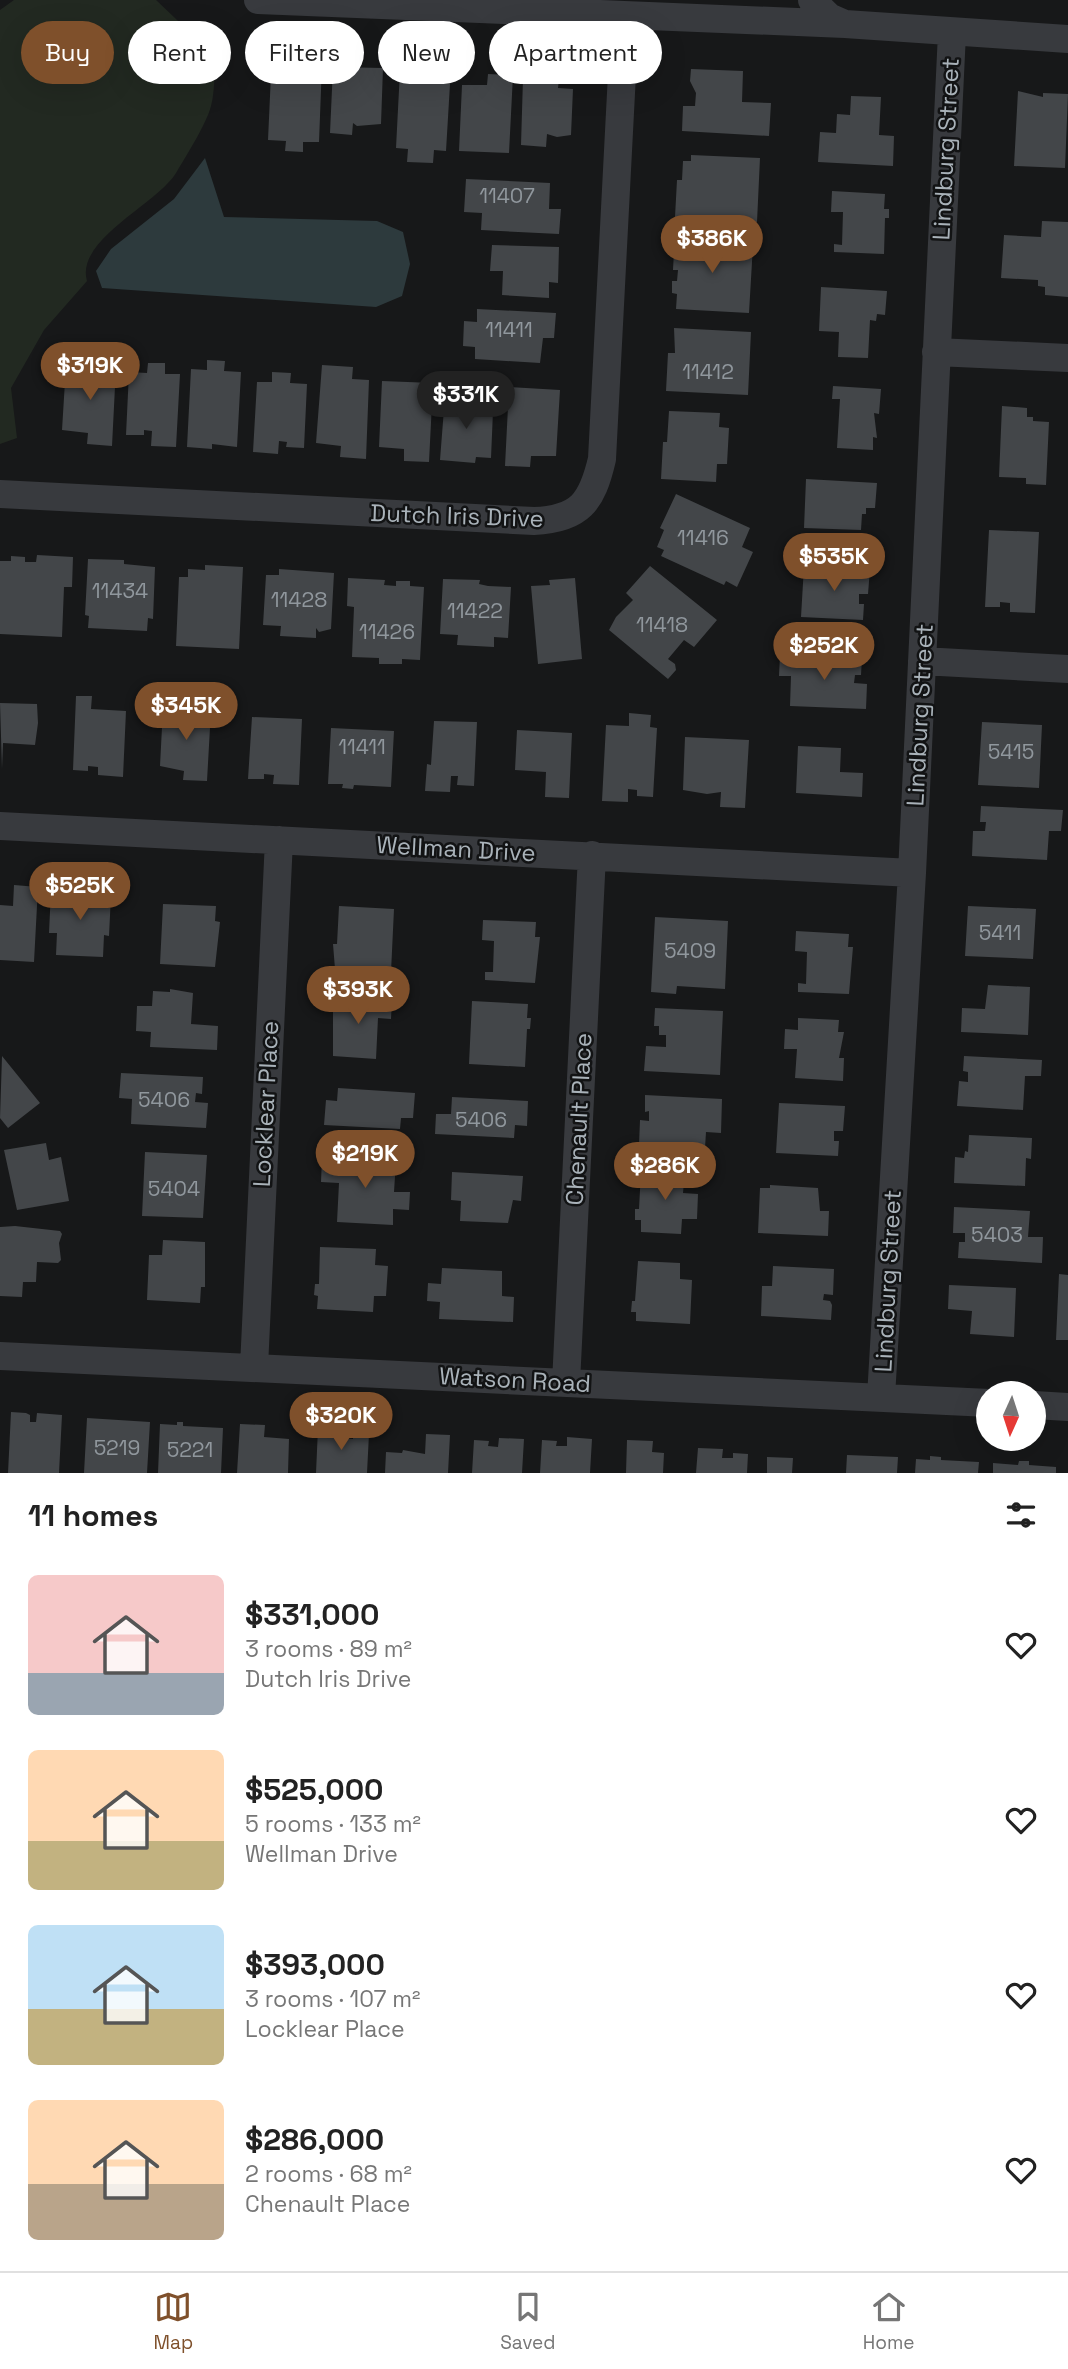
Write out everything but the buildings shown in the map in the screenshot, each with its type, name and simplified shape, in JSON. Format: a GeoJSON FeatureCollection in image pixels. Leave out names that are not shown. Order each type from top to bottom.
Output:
{"type":"FeatureCollection","features":[{"type":"Feature","properties":{"kind":"street"},"geometry":{"type":"LineString","coordinates":[[258,0],[845,24],[1068,39]]}},
{"type":"Feature","properties":{"kind":"street"},"geometry":{"type":"LineString","coordinates":[[812,0],[822,12],[845,24]]}},
{"type":"Feature","properties":{"kind":"street","name":"Dutch Iris Drive"},"geometry":{"type":"LineString","coordinates":[[0,494],[534,521],[558,520],[580,509],[595,489],[602,460],[625,16]]}},
{"type":"Feature","properties":{"kind":"street","name":"Lindburg Street"},"geometry":{"type":"LineString","coordinates":[[881,1397],[912,873],[952,33]]}},
{"type":"Feature","properties":{"kind":"street"},"geometry":{"type":"LineString","coordinates":[[936,352],[1068,358]]}},
{"type":"Feature","properties":{"kind":"street"},"geometry":{"type":"LineString","coordinates":[[922,661],[1068,669]]}},
{"type":"Feature","properties":{"kind":"street","name":"Wellman Drive"},"geometry":{"type":"LineString","coordinates":[[0,826],[912,873]]}},
{"type":"Feature","properties":{"kind":"street","name":"Locklear Place"},"geometry":{"type":"LineString","coordinates":[[254,1367],[279,841]]}},
{"type":"Feature","properties":{"kind":"street","name":"Chenault Place"},"geometry":{"type":"LineString","coordinates":[[566,1383],[592,855]]}},
{"type":"Feature","properties":{"kind":"street","name":"Watson Road"},"geometry":{"type":"LineString","coordinates":[[0,1356],[976,1402]]}},
{"type":"Feature","properties":{"kind":"street"},"geometry":{"type":"LineString","coordinates":[[1046,1406],[1068,1407]]}},
{"type":"Feature","properties":{"kind":"shaded area"},"geometry":{"type":"Polygon","coordinates":[[[14,0],[156,0],[178,21],[128,21],[128,84],[214,84],[211,106],[205,122],[176,173],[93,251],[87,266],[87,281],[44,330],[11,388],[17,438],[0,444],[0,10],[14,0]]]}},
{"type":"Feature","properties":{"kind":"shaded area"},"geometry":{"type":"Polygon","coordinates":[[[205,158],[224,217],[377,221],[403,232],[410,264],[402,296],[376,307],[102,288],[96,271],[111,249],[174,199],[205,158]]]}}]}
